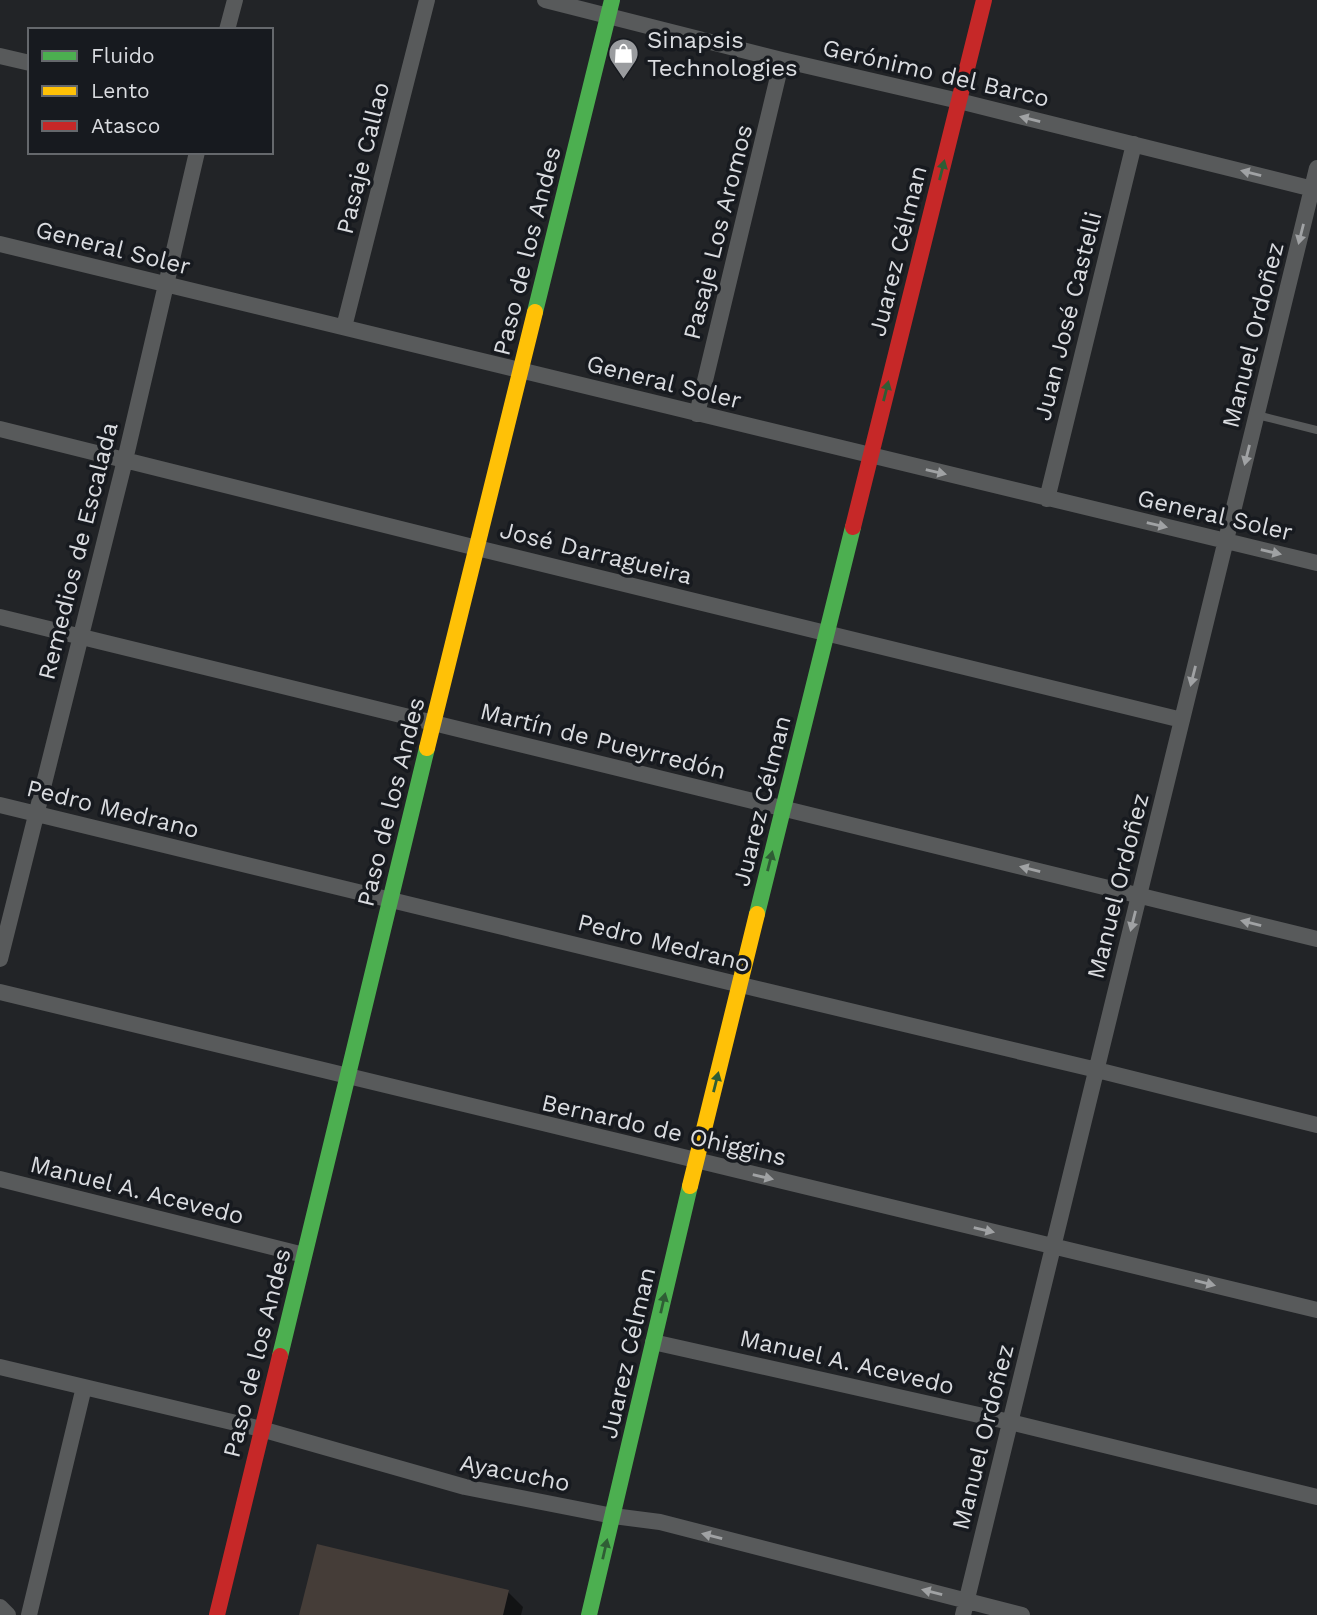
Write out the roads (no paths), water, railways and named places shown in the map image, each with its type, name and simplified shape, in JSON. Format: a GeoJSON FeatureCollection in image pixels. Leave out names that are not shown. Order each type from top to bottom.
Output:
{"type":"FeatureCollection","features":[{"type":"Feature","properties":{"kind":"street"},"geometry":{"type":"LineString","coordinates":[[228,28],[235,0]]}},
{"type":"Feature","properties":{"kind":"street","name":"Pasaje Callao"},"geometry":{"type":"LineString","coordinates":[[344,327],[427,0]]}},
{"type":"Feature","properties":{"kind":"street","name":"Gerónimo del Barco"},"geometry":{"type":"LineString","coordinates":[[545,0],[610,8],[782,60],[1315,189]]}},
{"type":"Feature","properties":{"kind":"street","name":"Juarez Célman"},"geometry":{"type":"LineString","coordinates":[[589,1615],[696,1161],[984,0]]}},
{"type":"Feature","properties":{"kind":"street","name":"Paso de los Andes"},"geometry":{"type":"LineString","coordinates":[[217,1615],[433,722],[610,8]]}},
{"type":"Feature","properties":{"kind":"street"},"geometry":{"type":"LineString","coordinates":[[0,56],[28,63]]}},
{"type":"Feature","properties":{"kind":"street","name":"Pasaje Los Aromos"},"geometry":{"type":"LineString","coordinates":[[697,414],[782,60]]}},
{"type":"Feature","properties":{"kind":"street","name":"Juan José Castelli"},"geometry":{"type":"LineString","coordinates":[[1047,499],[1134,144]]}},
{"type":"Feature","properties":{"kind":"street","name":"Remedios de Escalada"},"geometry":{"type":"LineString","coordinates":[[0,959],[125,460],[197,154]]}},
{"type":"Feature","properties":{"kind":"street","name":"Manuel Ordoñez"},"geometry":{"type":"LineString","coordinates":[[965,1608],[1256,415],[1315,189],[1317,168]]}},
{"type":"Feature","properties":{"kind":"street","name":"General Soler"},"geometry":{"type":"LineString","coordinates":[[0,244],[870,457],[1317,563]]}},
{"type":"Feature","properties":{"kind":"street","name":"José Darragueira"},"geometry":{"type":"LineString","coordinates":[[0,429],[1182,720]]}},
{"type":"Feature","properties":{"kind":"street","name":"Martín de Pueyrredón"},"geometry":{"type":"LineString","coordinates":[[0,617],[1317,939]]}},
{"type":"Feature","properties":{"kind":"street","name":"Pedro Medrano"},"geometry":{"type":"LineString","coordinates":[[0,805],[1317,1125]]}},
{"type":"Feature","properties":{"kind":"street","name":"Bernardo de Ohiggins"},"geometry":{"type":"LineString","coordinates":[[0,992],[1317,1310]]}},
{"type":"Feature","properties":{"kind":"street","name":"Manuel A. Acevedo"},"geometry":{"type":"LineString","coordinates":[[0,1179],[304,1255]]}},
{"type":"Feature","properties":{"kind":"street","name":"Manuel A. Acevedo"},"geometry":{"type":"LineString","coordinates":[[653,1342],[1010,1422],[1317,1497]]}},
{"type":"Feature","properties":{"kind":"street","name":"Ayacucho"},"geometry":{"type":"LineString","coordinates":[[0,1367],[261,1429],[465,1488],[613,1516],[660,1522],[965,1608],[1022,1615]]}},
{"type":"Feature","properties":{"kind":"street"},"geometry":{"type":"LineString","coordinates":[[29,1615],[84,1387]]}},
{"type":"Feature","properties":{"kind":"street"},"geometry":{"type":"LineString","coordinates":[[0,1607],[8,1615]]}},
{"type":"Feature","properties":{"kind":"lane"},"geometry":{"type":"LineString","coordinates":[[1256,415],[1317,429]]}},
{"type":"Feature","properties":{"kind":"place","name":"Sinapsis Technologies"},"geometry":{"type":"Point","coordinates":[624,81]}}]}
